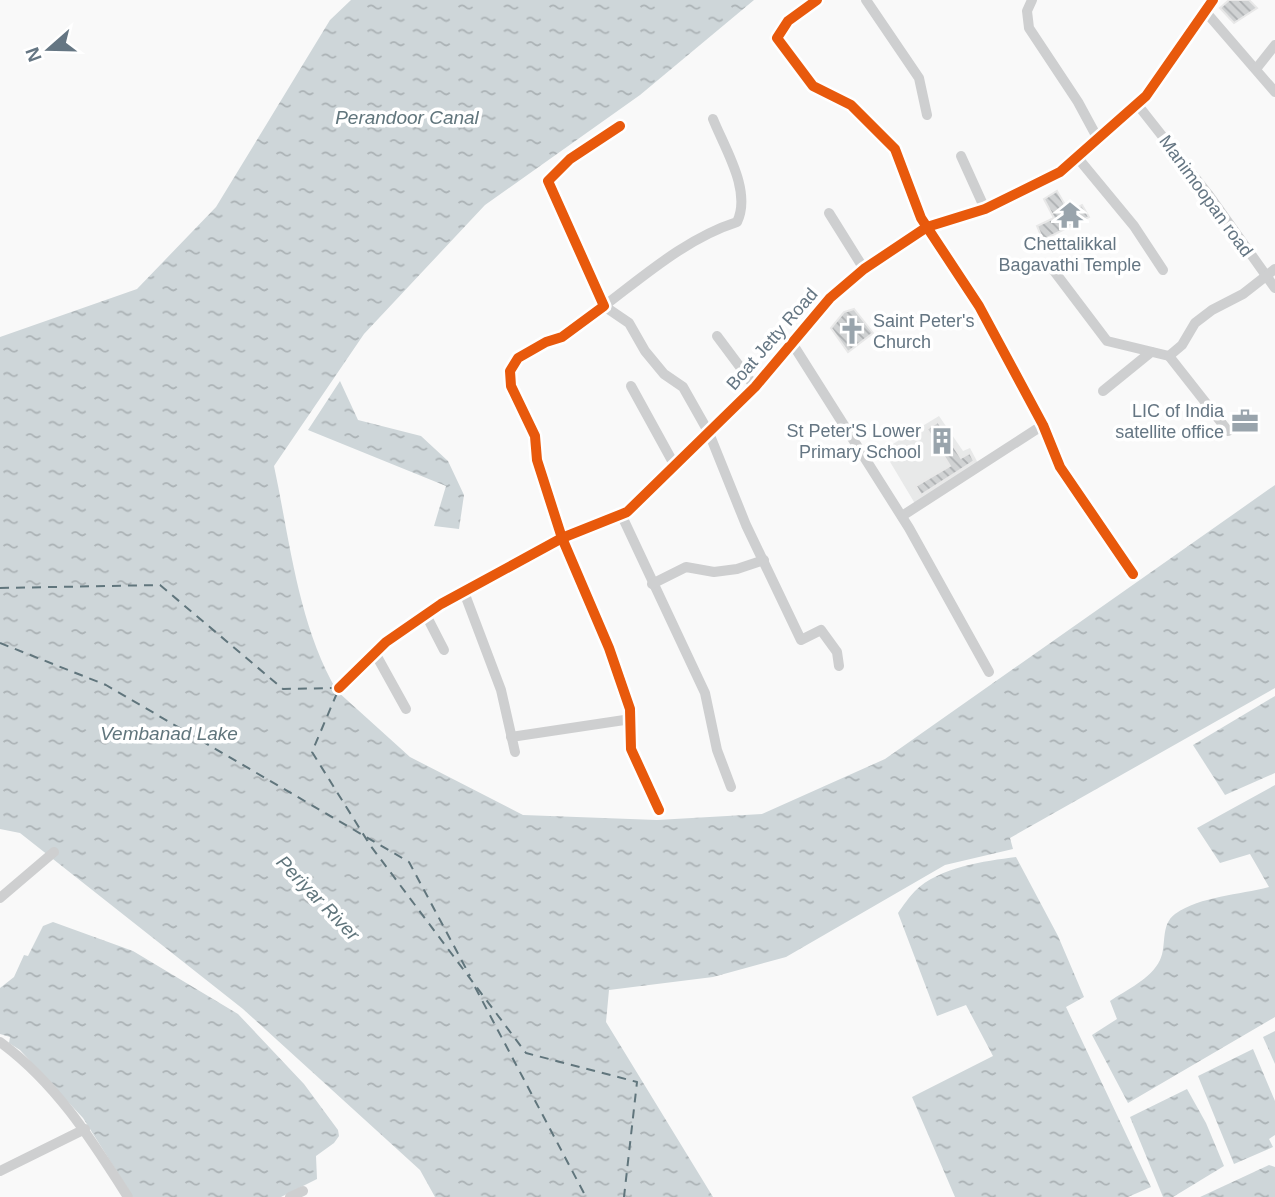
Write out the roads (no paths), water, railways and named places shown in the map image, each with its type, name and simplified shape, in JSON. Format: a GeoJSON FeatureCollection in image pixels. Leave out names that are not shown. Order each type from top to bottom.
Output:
{"type":"FeatureCollection","features":[{"type":"Feature","properties":{"kind":"street"},"geometry":{"type":"LineString","coordinates":[[817,0],[788,21],[777,38],[813,86],[852,106],[895,149],[927,227],[979,306],[1043,425],[1060,467],[1133,574]]}},
{"type":"Feature","properties":{"kind":"street"},"geometry":{"type":"LineString","coordinates":[[866,0],[919,78],[927,115]]}},
{"type":"Feature","properties":{"kind":"street"},"geometry":{"type":"LineString","coordinates":[[1032,0],[1027,11],[1029,28],[1078,102],[1098,139]]}},
{"type":"Feature","properties":{"kind":"street","name":"Boat Jetty Road"},"geometry":{"type":"LineString","coordinates":[[339,688],[375,653],[426,615],[562,538],[621,514],[675,466],[755,387],[830,298],[864,269],[927,227],[985,209],[1059,173],[1146,96],[1213,0]]}},
{"type":"Feature","properties":{"kind":"street"},"geometry":{"type":"LineString","coordinates":[[1205,11],[1275,92]]}},
{"type":"Feature","properties":{"kind":"street"},"geometry":{"type":"LineString","coordinates":[[1256,69],[1275,45]]}},
{"type":"Feature","properties":{"kind":"street","name":"Manimoopan road"},"geometry":{"type":"LineString","coordinates":[[1138,104],[1208,194],[1275,288]]}},
{"type":"Feature","properties":{"kind":"street"},"geometry":{"type":"LineString","coordinates":[[659,810],[631,750],[631,709],[609,648],[562,538],[537,460],[536,436],[511,386],[510,371],[518,358],[546,342],[562,337],[659,263],[715,229],[737,222],[742,210],[737,176],[713,119]]}},
{"type":"Feature","properties":{"kind":"street"},"geometry":{"type":"LineString","coordinates":[[620,126],[570,159],[548,181],[604,306],[629,323],[645,351],[664,374],[683,387],[709,433],[746,525],[801,640],[821,630],[837,652],[839,666]]}},
{"type":"Feature","properties":{"kind":"street"},"geometry":{"type":"LineString","coordinates":[[961,156],[985,209]]}},
{"type":"Feature","properties":{"kind":"street"},"geometry":{"type":"LineString","coordinates":[[1077,157],[1134,226],[1163,270]]}},
{"type":"Feature","properties":{"kind":"street"},"geometry":{"type":"LineString","coordinates":[[829,213],[864,269]]}},
{"type":"Feature","properties":{"kind":"street"},"geometry":{"type":"LineString","coordinates":[[1051,267],[1107,341],[1169,356],[1228,431]]}},
{"type":"Feature","properties":{"kind":"street"},"geometry":{"type":"LineString","coordinates":[[1169,356],[1182,345],[1195,323],[1275,269]]}},
{"type":"Feature","properties":{"kind":"street"},"geometry":{"type":"LineString","coordinates":[[716,336],[755,387]]}},
{"type":"Feature","properties":{"kind":"street"},"geometry":{"type":"LineString","coordinates":[[792,343],[902,516],[989,672]]}},
{"type":"Feature","properties":{"kind":"street"},"geometry":{"type":"LineString","coordinates":[[1102,391],[1151,352]]}},
{"type":"Feature","properties":{"kind":"street"},"geometry":{"type":"LineString","coordinates":[[631,386],[675,466]]}},
{"type":"Feature","properties":{"kind":"street"},"geometry":{"type":"LineString","coordinates":[[902,516],[1043,425]]}},
{"type":"Feature","properties":{"kind":"street"},"geometry":{"type":"LineString","coordinates":[[621,514],[705,693],[717,750],[731,787]]}},
{"type":"Feature","properties":{"kind":"street"},"geometry":{"type":"LineString","coordinates":[[652,584],[686,567],[714,572],[737,569],[764,560]]}},
{"type":"Feature","properties":{"kind":"street"},"geometry":{"type":"LineString","coordinates":[[464,592],[501,690],[515,752]]}},
{"type":"Feature","properties":{"kind":"street"},"geometry":{"type":"LineString","coordinates":[[426,615],[444,650]]}},
{"type":"Feature","properties":{"kind":"street"},"geometry":{"type":"LineString","coordinates":[[375,653],[406,709]]}},
{"type":"Feature","properties":{"kind":"street"},"geometry":{"type":"LineString","coordinates":[[511,737],[631,719]]}},
{"type":"Feature","properties":{"kind":"street"},"geometry":{"type":"LineString","coordinates":[[0,898],[54,852]]}},
{"type":"Feature","properties":{"kind":"street"},"geometry":{"type":"LineString","coordinates":[[0,1042],[43,1080],[85,1129],[128,1197]]}},
{"type":"Feature","properties":{"kind":"street"},"geometry":{"type":"LineString","coordinates":[[0,1171],[85,1129]]}},
{"type":"Feature","properties":{"kind":"street"},"geometry":{"type":"LineString","coordinates":[[290,1197],[303,1191]]}},
{"type":"Feature","properties":{"kind":"water","name":"Vembanad Lake"},"geometry":{"type":"Polygon","coordinates":[[[351,0],[754,0],[640,95],[485,205],[364,334],[274,466],[304,610],[324,665],[337,691],[410,757],[523,815],[657,820],[762,814],[885,759],[1275,485],[1275,688],[1010,838],[1013,849],[945,865],[786,957],[713,977],[609,990],[606,1022],[713,1197],[435,1197],[420,1170],[243,1009],[20,833],[0,829],[0,337],[137,289],[216,207],[330,20],[351,0]]]}},
{"type":"Feature","properties":{"kind":"water"},"geometry":{"type":"Polygon","coordinates":[[[340,381],[358,420],[421,436],[448,461],[464,495],[459,529],[434,526],[446,486],[308,430],[340,381]]]}},
{"type":"Feature","properties":{"kind":"water"},"geometry":{"type":"Polygon","coordinates":[[[1275,696],[1275,773],[1225,795],[1193,745],[1275,696]]]}},
{"type":"Feature","properties":{"kind":"water"},"geometry":{"type":"Polygon","coordinates":[[[1275,785],[1275,1017],[1128,1103],[1092,1035],[1117,1019],[1110,1001],[1156,967],[1162,954],[1167,924],[1175,914],[1196,903],[1269,887],[1250,854],[1220,863],[1197,828],[1275,785]]]}},
{"type":"Feature","properties":{"kind":"water"},"geometry":{"type":"Polygon","coordinates":[[[1016,857],[1058,936],[1084,997],[1066,1007],[1151,1187],[1128,1197],[955,1197],[912,1097],[993,1056],[966,1005],[937,1016],[898,913],[915,891],[937,876],[963,866],[1016,857]]]}},
{"type":"Feature","properties":{"kind":"water"},"geometry":{"type":"Polygon","coordinates":[[[53,922],[133,951],[238,1014],[304,1084],[338,1130],[339,1136],[334,1143],[316,1156],[317,1179],[281,1197],[133,1197],[83,1118],[20,1050],[9,1043],[10,1037],[0,1034],[0,988],[14,977],[24,955],[28,956],[43,926],[53,922]]]}},
{"type":"Feature","properties":{"kind":"water"},"geometry":{"type":"Polygon","coordinates":[[[1275,1031],[1275,1064],[1263,1037],[1275,1031]]]}},
{"type":"Feature","properties":{"kind":"water"},"geometry":{"type":"Polygon","coordinates":[[[1253,1049],[1275,1101],[1275,1135],[1269,1139],[1273,1147],[1234,1164],[1198,1076],[1253,1049]]]}},
{"type":"Feature","properties":{"kind":"water"},"geometry":{"type":"Polygon","coordinates":[[[1187,1089],[1206,1123],[1224,1166],[1173,1197],[1163,1197],[1130,1117],[1187,1089]]]}},
{"type":"Feature","properties":{"kind":"water"},"geometry":{"type":"Polygon","coordinates":[[[1269,1165],[1275,1167],[1275,1197],[1200,1197],[1269,1165]]]}},
{"type":"Feature","properties":{"kind":"place","name":"Chettalikkal Bagavathi Temple"},"geometry":{"type":"Point","coordinates":[1070,215]}},
{"type":"Feature","properties":{"kind":"place","name":"Saint Peter's Church"},"geometry":{"type":"Point","coordinates":[852,331]}},
{"type":"Feature","properties":{"kind":"place","name":"LIC of India satellite office"},"geometry":{"type":"Point","coordinates":[1245,421]}},
{"type":"Feature","properties":{"kind":"place","name":"St Peter'S Lower Primary School"},"geometry":{"type":"Point","coordinates":[942,441]}},
{"type":"Feature","properties":{"kind":"water label","name":"Perandoor Canal"},"geometry":{"type":"Point","coordinates":[407,117]}},
{"type":"Feature","properties":{"kind":"water label","name":"Periyar River"},"geometry":{"type":"Point","coordinates":[318,898]}}]}
